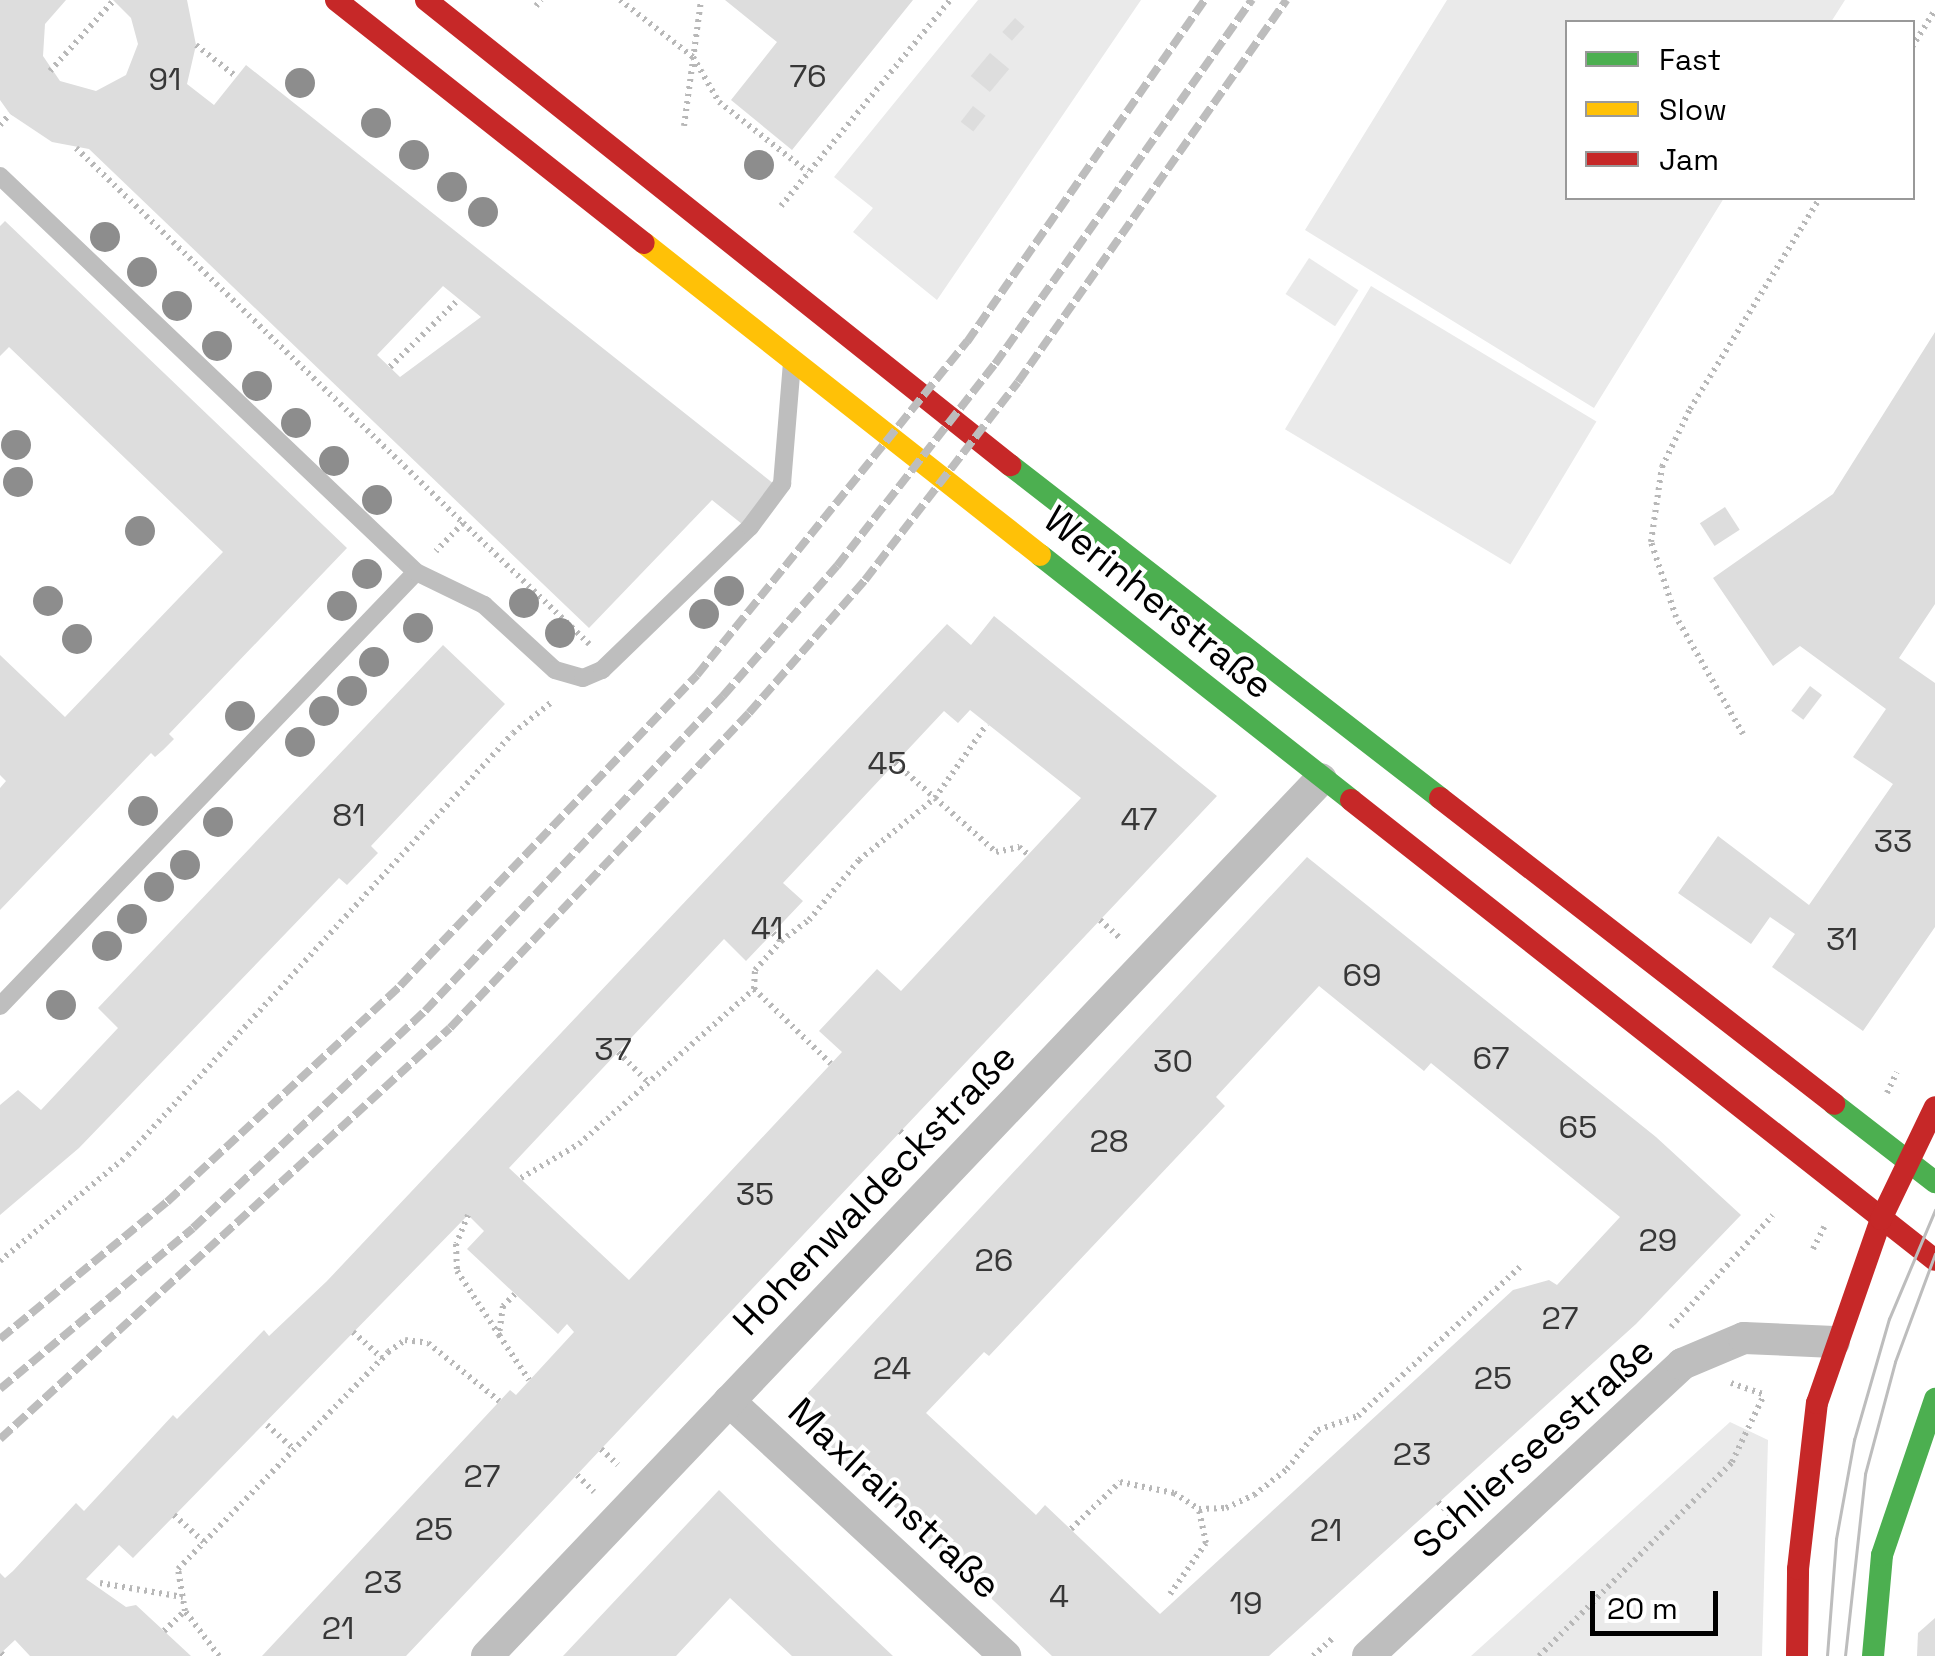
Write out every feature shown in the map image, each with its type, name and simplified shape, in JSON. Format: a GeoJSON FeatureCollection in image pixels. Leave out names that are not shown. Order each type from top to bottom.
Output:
{"type":"FeatureCollection","features":[{"type":"Feature","properties":{"kind":"main road","name":"Werinherstraße"},"geometry":{"type":"LineString","coordinates":[[336,0],[1935,1260]]}},
{"type":"Feature","properties":{"kind":"main road","name":"Werinherstraße"},"geometry":{"type":"LineString","coordinates":[[426,0],[900,380],[1935,1182]]}},
{"type":"Feature","properties":{"kind":"main road"},"geometry":{"type":"LineString","coordinates":[[1797,1656],[1798,1569],[1817,1403],[1834,1342],[1881,1218],[1906,1160],[1935,1108]]}},
{"type":"Feature","properties":{"kind":"main road"},"geometry":{"type":"LineString","coordinates":[[1873,1656],[1882,1554],[1935,1399]]}},
{"type":"Feature","properties":{"kind":"street","name":"Hohenwaldeckstraße"},"geometry":{"type":"LineString","coordinates":[[487,1656],[1322,778]]}},
{"type":"Feature","properties":{"kind":"street","name":"Schlierseestraße"},"geometry":{"type":"LineString","coordinates":[[1368,1656],[1682,1364],[1744,1338],[1834,1342]]}},
{"type":"Feature","properties":{"kind":"street","name":"Maxlrainstraße"},"geometry":{"type":"LineString","coordinates":[[729,1401],[1005,1656]]}},
{"type":"Feature","properties":{"kind":"lane"},"geometry":{"type":"LineString","coordinates":[[0,176],[416,572],[484,605],[555,670],[583,678],[602,670],[750,527],[782,484],[792,356]]}},
{"type":"Feature","properties":{"kind":"lane"},"geometry":{"type":"LineString","coordinates":[[4,995],[416,572]]}},
{"type":"Feature","properties":{"kind":"path"},"geometry":{"type":"LineString","coordinates":[[50,71],[114,0]]}},
{"type":"Feature","properties":{"kind":"path"},"geometry":{"type":"LineString","coordinates":[[620,0],[693,57],[719,102],[808,172]]}},
{"type":"Feature","properties":{"kind":"path"},"geometry":{"type":"LineString","coordinates":[[684,126],[701,0]]}},
{"type":"Feature","properties":{"kind":"path"},"geometry":{"type":"LineString","coordinates":[[781,206],[950,0]]}},
{"type":"Feature","properties":{"kind":"path"},"geometry":{"type":"LineString","coordinates":[[1915,42],[1935,10]]}},
{"type":"Feature","properties":{"kind":"path"},"geometry":{"type":"LineString","coordinates":[[196,45],[237,77]]}},
{"type":"Feature","properties":{"kind":"path"},"geometry":{"type":"LineString","coordinates":[[0,126],[10,114]]}},
{"type":"Feature","properties":{"kind":"path"},"geometry":{"type":"LineString","coordinates":[[76,148],[594,648],[606,634]]}},
{"type":"Feature","properties":{"kind":"path"},"geometry":{"type":"LineString","coordinates":[[1743,734],[1676,617],[1651,542],[1659,486],[1690,409],[1819,200]]}},
{"type":"Feature","properties":{"kind":"path"},"geometry":{"type":"LineString","coordinates":[[390,367],[458,299]]}},
{"type":"Feature","properties":{"kind":"path"},"geometry":{"type":"LineString","coordinates":[[347,410],[354,402]]}},
{"type":"Feature","properties":{"kind":"path"},"geometry":{"type":"LineString","coordinates":[[416,572],[464,523]]}},
{"type":"Feature","properties":{"kind":"path"},"geometry":{"type":"LineString","coordinates":[[0,1262],[128,1156],[513,733],[583,678]]}},
{"type":"Feature","properties":{"kind":"path"},"geometry":{"type":"LineString","coordinates":[[520,1178],[579,1144],[646,1080],[754,990],[755,970],[809,920],[859,860],[935,798],[988,724]]}},
{"type":"Feature","properties":{"kind":"path"},"geometry":{"type":"LineString","coordinates":[[895,763],[996,852],[1019,847],[1028,854]]}},
{"type":"Feature","properties":{"kind":"path"},"geometry":{"type":"LineString","coordinates":[[773,932],[782,941]]}},
{"type":"Feature","properties":{"kind":"path"},"geometry":{"type":"LineString","coordinates":[[754,990],[831,1064]]}},
{"type":"Feature","properties":{"kind":"path"},"geometry":{"type":"LineString","coordinates":[[618,1052],[646,1080]]}},
{"type":"Feature","properties":{"kind":"path"},"geometry":{"type":"LineString","coordinates":[[1662,1336],[1774,1215]]}},
{"type":"Feature","properties":{"kind":"path"},"geometry":{"type":"LineString","coordinates":[[468,1216],[456,1244],[457,1271],[530,1380]]}},
{"type":"Feature","properties":{"kind":"path"},"geometry":{"type":"LineString","coordinates":[[1071,1529],[1120,1482],[1174,1493],[1199,1509],[1226,1508],[1254,1495],[1287,1469],[1318,1430],[1358,1416],[1522,1264]]}},
{"type":"Feature","properties":{"kind":"path"},"geometry":{"type":"LineString","coordinates":[[499,1336],[503,1306],[515,1294]]}},
{"type":"Feature","properties":{"kind":"path"},"geometry":{"type":"LineString","coordinates":[[353,1332],[382,1358]]}},
{"type":"Feature","properties":{"kind":"path"},"geometry":{"type":"LineString","coordinates":[[220,1656],[185,1611],[178,1569],[382,1358],[405,1340],[428,1343],[499,1401]]}},
{"type":"Feature","properties":{"kind":"path"},"geometry":{"type":"LineString","coordinates":[[1682,1364],[1764,1396],[1817,1403]]}},
{"type":"Feature","properties":{"kind":"path"},"geometry":{"type":"LineString","coordinates":[[1540,1656],[1732,1462],[1764,1396]]}},
{"type":"Feature","properties":{"kind":"path"},"geometry":{"type":"LineString","coordinates":[[1358,1416],[1365,1424]]}},
{"type":"Feature","properties":{"kind":"path"},"geometry":{"type":"LineString","coordinates":[[267,1425],[294,1449]]}},
{"type":"Feature","properties":{"kind":"path"},"geometry":{"type":"LineString","coordinates":[[1438,1502],[1458,1524]]}},
{"type":"Feature","properties":{"kind":"path"},"geometry":{"type":"LineString","coordinates":[[1170,1594],[1206,1543],[1199,1509]]}},
{"type":"Feature","properties":{"kind":"path"},"geometry":{"type":"LineString","coordinates":[[174,1514],[204,1542]]}},
{"type":"Feature","properties":{"kind":"path"},"geometry":{"type":"LineString","coordinates":[[100,1582],[183,1596]]}},
{"type":"Feature","properties":{"kind":"path"},"geometry":{"type":"LineString","coordinates":[[164,1631],[185,1611]]}},
{"type":"Feature","properties":{"kind":"shaded area"},"geometry":{"type":"Polygon","coordinates":[[[978,0],[1141,0],[937,300],[853,232],[873,208],[834,177],[978,0]]]}},
{"type":"Feature","properties":{"kind":"shaded area"},"geometry":{"type":"Polygon","coordinates":[[[1447,0],[1845,0],[1832,20],[1565,20],[1565,200],[1723,200],[1594,408],[1305,230],[1447,0]]]}},
{"type":"Feature","properties":{"kind":"shaded area"},"geometry":{"type":"Polygon","coordinates":[[[1309,258],[1358,290],[1335,326],[1286,294],[1309,258]]]}},
{"type":"Feature","properties":{"kind":"shaded area"},"geometry":{"type":"Polygon","coordinates":[[[1371,286],[1596,421],[1510,565],[1285,429],[1371,286]]]}},
{"type":"Feature","properties":{"kind":"shaded area"},"geometry":{"type":"Polygon","coordinates":[[[1730,1422],[1768,1440],[1762,1656],[1471,1656],[1730,1422]]]}},
{"type":"Feature","properties":{"kind":"building"},"geometry":{"type":"Polygon","coordinates":[[[0,0],[66,0],[45,24],[43,56],[60,81],[96,91],[126,75],[138,44],[131,18],[113,0],[187,0],[196,45],[187,84],[214,105],[246,65],[774,484],[742,524],[712,500],[589,628],[89,149],[52,142],[10,114],[0,100],[0,0]],[[443,286],[377,355],[400,377],[481,317],[443,286]]]}},
{"type":"Feature","properties":{"kind":"building"},"geometry":{"type":"Polygon","coordinates":[[[725,0],[913,0],[792,150],[731,100],[777,42],[725,0]]]}},
{"type":"Feature","properties":{"kind":"building"},"geometry":{"type":"Polygon","coordinates":[[[1015,18],[1025,27],[1012,41],[1002,32],[1015,18]]]}},
{"type":"Feature","properties":{"kind":"building"},"geometry":{"type":"Polygon","coordinates":[[[990,53],[1009,69],[990,92],[971,76],[990,53]]]}},
{"type":"Feature","properties":{"kind":"building"},"geometry":{"type":"Polygon","coordinates":[[[973,106],[986,116],[973,132],[961,122],[973,106]]]}},
{"type":"Feature","properties":{"kind":"building"},"geometry":{"type":"Polygon","coordinates":[[[5,221],[347,548],[169,734],[174,739],[155,757],[151,753],[0,910],[0,788],[6,781],[0,775],[0,655],[65,717],[223,552],[9,347],[0,356],[0,226],[5,221]]]}},
{"type":"Feature","properties":{"kind":"building"},"geometry":{"type":"Polygon","coordinates":[[[1935,332],[1935,604],[1899,658],[1935,683],[1935,927],[1863,1031],[1772,967],[1795,934],[1770,917],[1751,944],[1678,893],[1718,836],[1809,905],[1893,784],[1853,757],[1886,709],[1800,646],[1773,666],[1713,578],[1833,494],[1935,332]]]}},
{"type":"Feature","properties":{"kind":"building"},"geometry":{"type":"Polygon","coordinates":[[[1725,507],[1740,530],[1715,546],[1700,523],[1725,507]]]}},
{"type":"Feature","properties":{"kind":"building"},"geometry":{"type":"Polygon","coordinates":[[[994,616],[1217,796],[406,1656],[262,1656],[510,1390],[516,1395],[574,1332],[567,1324],[558,1334],[467,1249],[484,1231],[468,1215],[133,1558],[119,1545],[86,1579],[126,1607],[136,1605],[191,1656],[30,1656],[15,1640],[0,1654],[0,1573],[5,1578],[13,1571],[76,1503],[84,1511],[173,1415],[177,1419],[264,1330],[269,1336],[327,1281],[947,624],[971,645],[994,616]],[[970,710],[958,723],[944,711],[783,883],[803,901],[746,961],[724,939],[509,1168],[629,1280],[842,1052],[819,1031],[877,969],[901,991],[1081,798],[970,710]]]}},
{"type":"Feature","properties":{"kind":"building"},"geometry":{"type":"Polygon","coordinates":[[[443,645],[505,704],[371,846],[378,853],[347,885],[339,878],[79,1148],[0,1215],[0,1105],[18,1090],[41,1110],[118,1028],[98,1008],[443,645]]]}},
{"type":"Feature","properties":{"kind":"building"},"geometry":{"type":"Polygon","coordinates":[[[1810,686],[1822,695],[1803,720],[1791,711],[1810,686]]]}},
{"type":"Feature","properties":{"kind":"building"},"geometry":{"type":"Polygon","coordinates":[[[1307,857],[1656,1137],[1741,1215],[1636,1324],[1269,1656],[1052,1656],[792,1410],[1307,857]],[[1319,986],[1216,1097],[1225,1106],[989,1356],[984,1352],[926,1413],[1036,1515],[1045,1505],[1160,1614],[1513,1290],[1549,1280],[1557,1285],[1620,1217],[1431,1063],[1424,1071],[1319,986]]]}},
{"type":"Feature","properties":{"kind":"building"},"geometry":{"type":"Polygon","coordinates":[[[719,1490],[893,1656],[792,1656],[730,1598],[676,1656],[563,1656],[719,1490]]]}},
{"type":"Feature","properties":{"kind":"building"},"geometry":{"type":"Polygon","coordinates":[[[1935,1618],[1935,1656],[1917,1656],[1918,1633],[1935,1618]]]}},
{"type":"Feature","properties":{"kind":"tram line"},"geometry":{"type":"LineString","coordinates":[[1827,1656],[1836,1539],[1854,1440],[1889,1319],[1935,1210]]}},
{"type":"Feature","properties":{"kind":"tram line"},"geometry":{"type":"LineString","coordinates":[[1845,1656],[1865,1474],[1895,1362],[1935,1254]]}},
{"type":"Feature","properties":{"kind":"railway"},"geometry":{"type":"LineString","coordinates":[[0,1339],[167,1202],[400,986],[697,675],[967,342],[1205,0]]}},
{"type":"Feature","properties":{"kind":"railway"},"geometry":{"type":"LineString","coordinates":[[0,1389],[193,1228],[425,1011],[723,696],[837,566],[995,364],[1252,0]]}},
{"type":"Feature","properties":{"kind":"railway"},"geometry":{"type":"LineString","coordinates":[[0,1439],[450,1028],[749,713],[865,580],[1018,382],[1286,0]]}},
{"type":"Feature","properties":{"kind":"traffic: fast"},"geometry":{"type":"LineString","coordinates":[[1010,465],[1440,798]]}},
{"type":"Feature","properties":{"kind":"traffic: fast"},"geometry":{"type":"LineString","coordinates":[[1040,555],[1351,800]]}},
{"type":"Feature","properties":{"kind":"traffic: fast"},"geometry":{"type":"LineString","coordinates":[[1834,1104],[1935,1182]]}},
{"type":"Feature","properties":{"kind":"traffic: fast"},"geometry":{"type":"LineString","coordinates":[[1873,1656],[1882,1555],[1935,1399]]}},
{"type":"Feature","properties":{"kind":"traffic: slow"},"geometry":{"type":"LineString","coordinates":[[644,243],[1040,555]]}},
{"type":"Feature","properties":{"kind":"traffic: jam"},"geometry":{"type":"LineString","coordinates":[[336,0],[644,243]]}},
{"type":"Feature","properties":{"kind":"traffic: jam"},"geometry":{"type":"LineString","coordinates":[[426,0],[1010,465]]}},
{"type":"Feature","properties":{"kind":"traffic: jam"},"geometry":{"type":"LineString","coordinates":[[1440,798],[1834,1104]]}},
{"type":"Feature","properties":{"kind":"traffic: jam"},"geometry":{"type":"LineString","coordinates":[[1351,800],[1935,1260]]}},
{"type":"Feature","properties":{"kind":"traffic: jam"},"geometry":{"type":"LineString","coordinates":[[1797,1656],[1798,1569],[1817,1403],[1881,1219],[1935,1107]]}}]}
